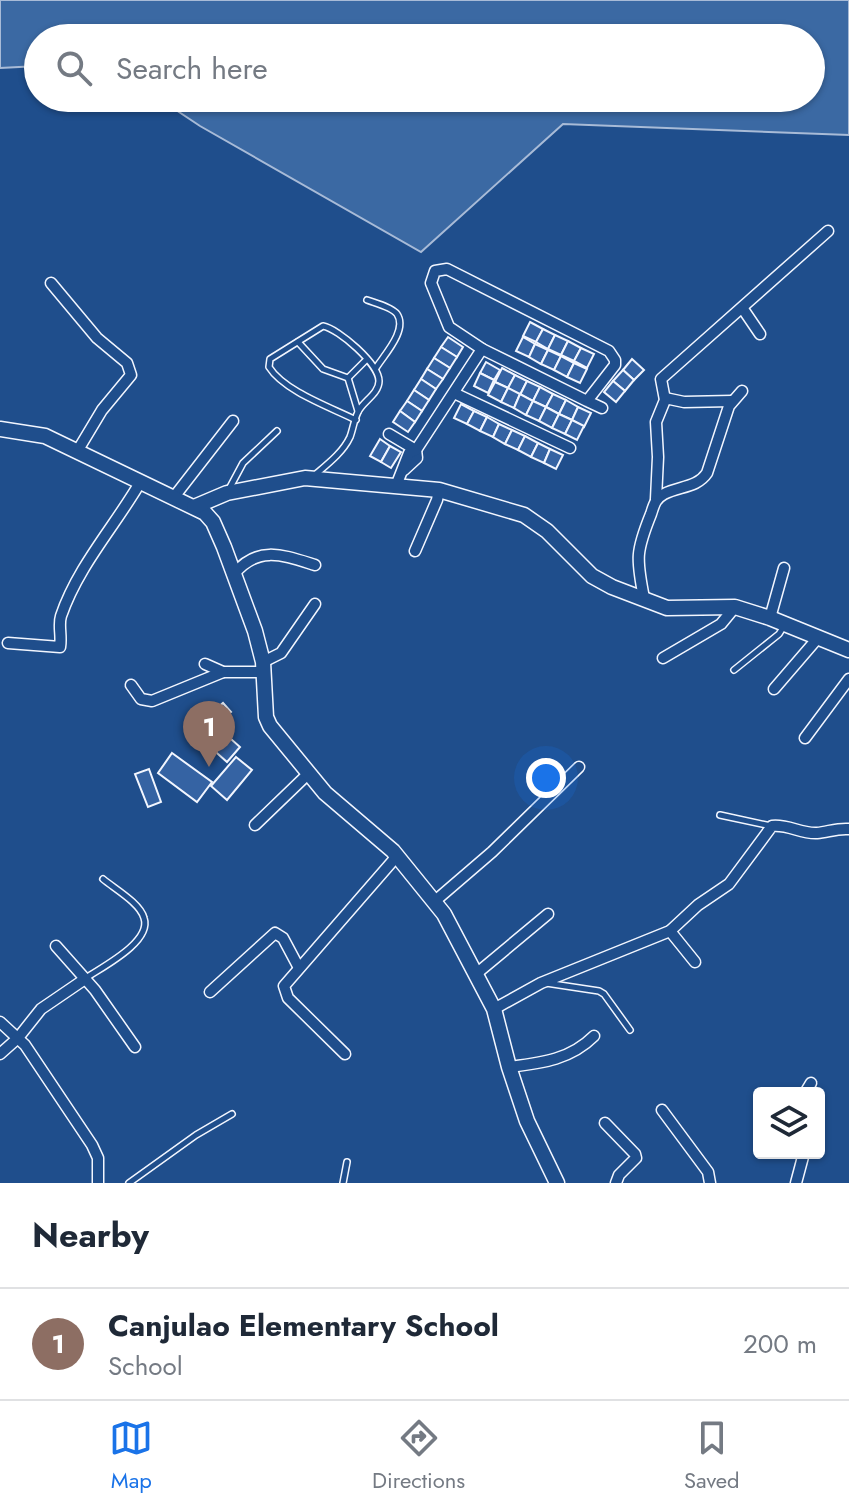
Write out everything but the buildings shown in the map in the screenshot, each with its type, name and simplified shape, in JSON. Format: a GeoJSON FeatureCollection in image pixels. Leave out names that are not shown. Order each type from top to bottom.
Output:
{"type":"FeatureCollection","features":[{"type":"Feature","properties":{"kind":"street"},"geometry":{"type":"LineString","coordinates":[[644,598],[638,551],[656,499],[656,422],[665,398],[661,383],[665,374],[743,309],[828,231]]}},
{"type":"Feature","properties":{"kind":"street"},"geometry":{"type":"LineString","coordinates":[[587,401],[615,365],[609,351],[447,269],[435,271],[431,283],[445,322],[482,349],[587,401],[602,408]]}},
{"type":"Feature","properties":{"kind":"street"},"geometry":{"type":"LineString","coordinates":[[51,283],[97,338],[127,363],[131,375],[102,410],[78,450]]}},
{"type":"Feature","properties":{"kind":"street"},"geometry":{"type":"LineString","coordinates":[[743,309],[760,334]]}},
{"type":"Feature","properties":{"kind":"street"},"geometry":{"type":"LineString","coordinates":[[396,486],[404,470],[417,458],[416,450],[482,349]]}},
{"type":"Feature","properties":{"kind":"street"},"geometry":{"type":"LineString","coordinates":[[656,499],[701,481],[707,473],[732,401],[742,391]]}},
{"type":"Feature","properties":{"kind":"street"},"geometry":{"type":"LineString","coordinates":[[454,393],[570,448]]}},
{"type":"Feature","properties":{"kind":"street"},"geometry":{"type":"LineString","coordinates":[[665,398],[684,402],[732,401]]}},
{"type":"Feature","properties":{"kind":"street"},"geometry":{"type":"LineString","coordinates":[[174,497],[233,421]]}},
{"type":"Feature","properties":{"kind":"street"},"geometry":{"type":"LineString","coordinates":[[0,429],[45,436],[78,450],[194,507],[213,522],[255,631],[266,717],[325,793],[397,856],[444,914],[494,1009],[527,1121],[557,1183]]}},
{"type":"Feature","properties":{"kind":"street"},"geometry":{"type":"LineString","coordinates":[[389,434],[416,450]]}},
{"type":"Feature","properties":{"kind":"street"},"geometry":{"type":"LineString","coordinates":[[194,507],[227,493],[312,478],[439,490],[524,515],[547,531],[592,576],[612,587],[667,608],[735,607],[849,650]]}},
{"type":"Feature","properties":{"kind":"street"},"geometry":{"type":"LineString","coordinates":[[8,643],[60,647],[60,619],[75,586],[141,481]]}},
{"type":"Feature","properties":{"kind":"street"},"geometry":{"type":"LineString","coordinates":[[415,551],[439,490]]}},
{"type":"Feature","properties":{"kind":"street"},"geometry":{"type":"LineString","coordinates":[[234,574],[251,558],[269,554],[315,565]]}},
{"type":"Feature","properties":{"kind":"street"},"geometry":{"type":"LineString","coordinates":[[770,618],[784,568]]}},
{"type":"Feature","properties":{"kind":"street"},"geometry":{"type":"LineString","coordinates":[[131,685],[141,699],[152,701],[223,672],[262,667],[281,653],[315,604]]}},
{"type":"Feature","properties":{"kind":"street"},"geometry":{"type":"LineString","coordinates":[[663,658],[721,624],[735,607]]}},
{"type":"Feature","properties":{"kind":"street"},"geometry":{"type":"LineString","coordinates":[[774,689],[817,639]]}},
{"type":"Feature","properties":{"kind":"street"},"geometry":{"type":"LineString","coordinates":[[205,664],[223,672]]}},
{"type":"Feature","properties":{"kind":"street"},"geometry":{"type":"LineString","coordinates":[[805,738],[849,679]]}},
{"type":"Feature","properties":{"kind":"street"},"geometry":{"type":"LineString","coordinates":[[435,901],[492,852],[579,767]]}},
{"type":"Feature","properties":{"kind":"street"},"geometry":{"type":"LineString","coordinates":[[255,825],[308,774]]}},
{"type":"Feature","properties":{"kind":"street"},"geometry":{"type":"LineString","coordinates":[[494,1009],[541,983],[670,931],[698,905],[729,884],[772,826],[816,833],[849,829]]}},
{"type":"Feature","properties":{"kind":"street"},"geometry":{"type":"LineString","coordinates":[[345,1054],[288,998],[284,986],[397,856]]}},
{"type":"Feature","properties":{"kind":"street"},"geometry":{"type":"LineString","coordinates":[[476,974],[548,914]]}},
{"type":"Feature","properties":{"kind":"street"},"geometry":{"type":"LineString","coordinates":[[670,931],[695,962]]}},
{"type":"Feature","properties":{"kind":"street"},"geometry":{"type":"LineString","coordinates":[[210,992],[275,933],[283,938],[299,968]]}},
{"type":"Feature","properties":{"kind":"street"},"geometry":{"type":"LineString","coordinates":[[56,946],[120,1023],[135,1047]]}},
{"type":"Feature","properties":{"kind":"street"},"geometry":{"type":"LineString","coordinates":[[0,1054],[18,1038],[41,1009],[85,979]]}},
{"type":"Feature","properties":{"kind":"street"},"geometry":{"type":"LineString","coordinates":[[0,1022],[18,1038],[92,1145],[98,1158],[98,1183]]}},
{"type":"Feature","properties":{"kind":"street"},"geometry":{"type":"LineString","coordinates":[[509,1067],[555,1061],[586,1044],[594,1036]]}},
{"type":"Feature","properties":{"kind":"street"},"geometry":{"type":"LineString","coordinates":[[662,1110],[708,1172],[710,1183]]}},
{"type":"Feature","properties":{"kind":"street"},"geometry":{"type":"LineString","coordinates":[[605,1123],[636,1158],[619,1175],[616,1183]]}},
{"type":"Feature","properties":{"kind":"street"},"geometry":{"type":"LineString","coordinates":[[796,1183],[802,1159]]}},
{"type":"Feature","properties":{"kind":"lane"},"geometry":{"type":"LineString","coordinates":[[367,300],[392,310],[400,323],[397,335],[376,368]]}},
{"type":"Feature","properties":{"kind":"lane"},"geometry":{"type":"LineString","coordinates":[[312,478],[345,446],[356,420],[358,411],[377,388],[376,368],[350,342],[328,327],[316,329],[270,359],[269,367],[273,374],[307,396],[356,420]]}},
{"type":"Feature","properties":{"kind":"lane"},"geometry":{"type":"LineString","coordinates":[[298,342],[323,369],[348,378]]}},
{"type":"Feature","properties":{"kind":"lane"},"geometry":{"type":"LineString","coordinates":[[348,378],[366,360]]}},
{"type":"Feature","properties":{"kind":"lane"},"geometry":{"type":"LineString","coordinates":[[348,378],[358,411]]}},
{"type":"Feature","properties":{"kind":"lane"},"geometry":{"type":"LineString","coordinates":[[227,493],[243,463],[277,431]]}},
{"type":"Feature","properties":{"kind":"lane"},"geometry":{"type":"LineString","coordinates":[[734,670],[779,634],[785,625]]}},
{"type":"Feature","properties":{"kind":"lane"},"geometry":{"type":"LineString","coordinates":[[720,815],[772,826]]}},
{"type":"Feature","properties":{"kind":"lane"},"geometry":{"type":"LineString","coordinates":[[85,979],[137,944],[144,928],[144,917],[135,906],[103,879]]}},
{"type":"Feature","properties":{"kind":"lane"},"geometry":{"type":"LineString","coordinates":[[541,983],[599,991],[630,1030]]}},
{"type":"Feature","properties":{"kind":"lane"},"geometry":{"type":"LineString","coordinates":[[129,1183],[196,1135],[232,1114]]}},
{"type":"Feature","properties":{"kind":"lane"},"geometry":{"type":"LineString","coordinates":[[343,1183],[347,1162]]}},
{"type":"Feature","properties":{"kind":"water"},"geometry":{"type":"Polygon","coordinates":[[[0,0],[849,0],[849,135],[563,124],[421,252],[179,112],[825,112],[825,24],[24,24],[24,67],[0,68],[0,0]]]}},
{"type":"Feature","properties":{"kind":"place","name":"Canjulao Elementary School"},"geometry":{"type":"Point","coordinates":[209,767]}}]}
